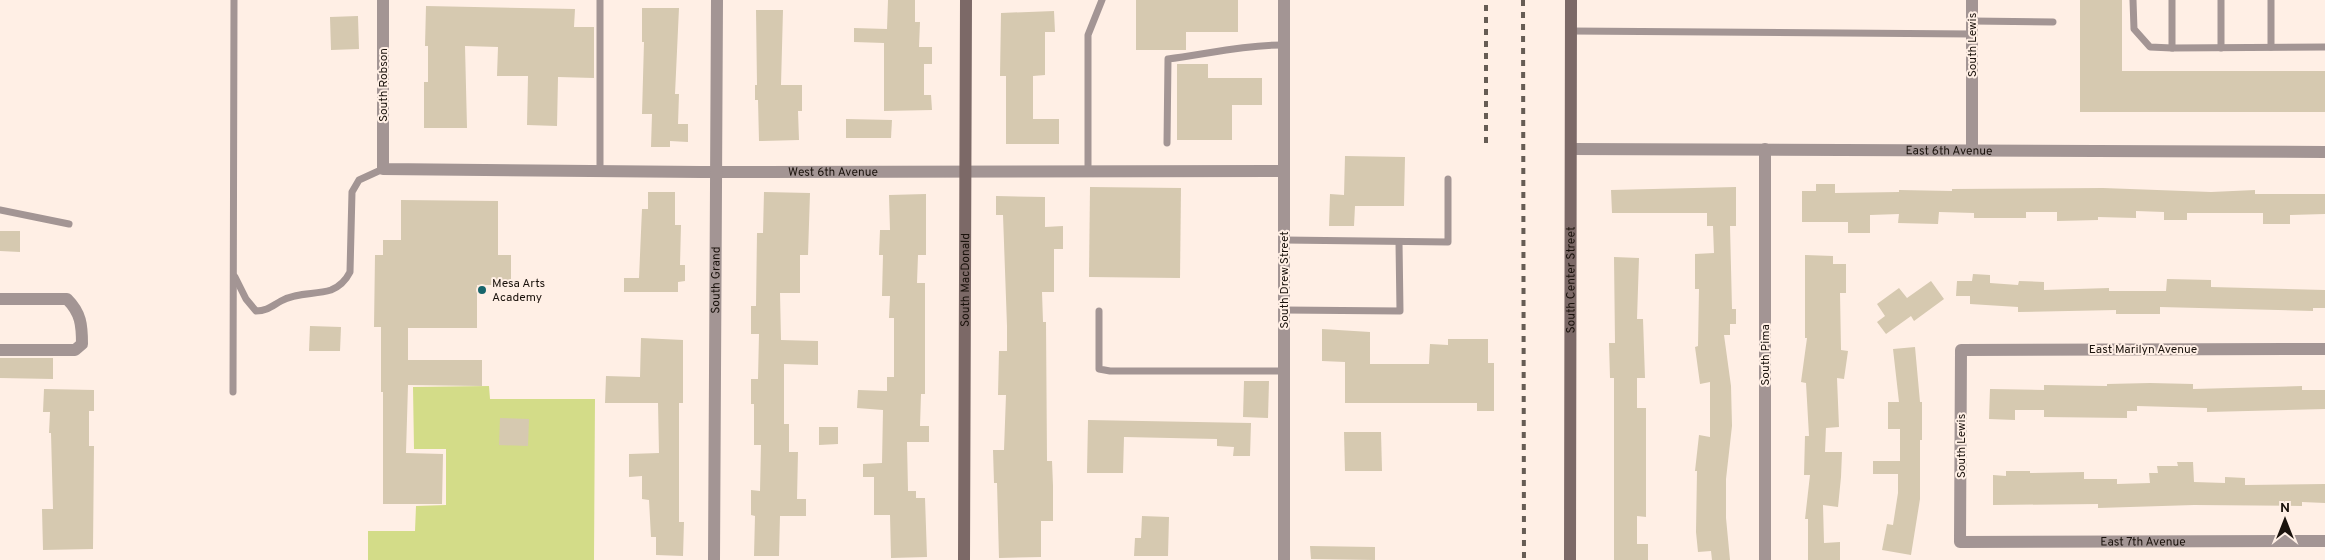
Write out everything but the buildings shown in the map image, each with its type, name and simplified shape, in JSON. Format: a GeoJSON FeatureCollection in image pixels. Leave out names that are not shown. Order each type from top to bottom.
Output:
{"type":"FeatureCollection","features":[{"type":"Feature","properties":{"kind":"street","name":"South Robson"},"geometry":{"type":"LineString","coordinates":[[383,0],[383,169]]}},
{"type":"Feature","properties":{"kind":"street","name":"South Grand"},"geometry":{"type":"LineString","coordinates":[[714,560],[717,0]]}},
{"type":"Feature","properties":{"kind":"street","name":"South MacDonald"},"geometry":{"type":"LineString","coordinates":[[964,560],[966,0]]}},
{"type":"Feature","properties":{"kind":"street","name":"South Drew Street"},"geometry":{"type":"LineString","coordinates":[[1284,0],[1284,560]]}},
{"type":"Feature","properties":{"kind":"street","name":"South Center Street"},"geometry":{"type":"LineString","coordinates":[[1570,560],[1571,0]]}},
{"type":"Feature","properties":{"kind":"street","name":"South Lewis"},"geometry":{"type":"LineString","coordinates":[[1972,0],[1972,150]]}},
{"type":"Feature","properties":{"kind":"street","name":"East 6th Avenue"},"geometry":{"type":"LineString","coordinates":[[1571,149],[2325,152]]}},
{"type":"Feature","properties":{"kind":"street","name":"South Pima"},"geometry":{"type":"LineString","coordinates":[[1765,150],[1765,560]]}},
{"type":"Feature","properties":{"kind":"street","name":"West 6th Avenue"},"geometry":{"type":"LineString","coordinates":[[383,169],[715,172],[1283,172]]}},
{"type":"Feature","properties":{"kind":"street"},"geometry":{"type":"LineString","coordinates":[[0,299],[67,299],[75,308],[82,322],[82,344],[75,350],[0,350]]}},
{"type":"Feature","properties":{"kind":"street","name":"East Marilyn Avenue"},"geometry":{"type":"LineString","coordinates":[[1961,350],[2325,349]]}},
{"type":"Feature","properties":{"kind":"street","name":"South Lewis"},"geometry":{"type":"LineString","coordinates":[[1960,542],[1961,350]]}},
{"type":"Feature","properties":{"kind":"street","name":"East 7th Avenue"},"geometry":{"type":"LineString","coordinates":[[1960,542],[2325,541]]}},
{"type":"Feature","properties":{"kind":"lane"},"geometry":{"type":"LineString","coordinates":[[233,392],[234,0]]}},
{"type":"Feature","properties":{"kind":"lane"},"geometry":{"type":"LineString","coordinates":[[600,0],[600,171]]}},
{"type":"Feature","properties":{"kind":"lane"},"geometry":{"type":"LineString","coordinates":[[1088,172],[1088,35],[1102,0]]}},
{"type":"Feature","properties":{"kind":"lane"},"geometry":{"type":"LineString","coordinates":[[2133,0],[2134,29],[2150,46],[2172,48],[2325,47]]}},
{"type":"Feature","properties":{"kind":"lane"},"geometry":{"type":"LineString","coordinates":[[2172,0],[2172,48]]}},
{"type":"Feature","properties":{"kind":"lane"},"geometry":{"type":"LineString","coordinates":[[2221,0],[2221,48]]}},
{"type":"Feature","properties":{"kind":"lane"},"geometry":{"type":"LineString","coordinates":[[2271,0],[2271,47]]}},
{"type":"Feature","properties":{"kind":"lane"},"geometry":{"type":"LineString","coordinates":[[1571,31],[1972,27],[2053,22]]}},
{"type":"Feature","properties":{"kind":"lane"},"geometry":{"type":"LineString","coordinates":[[1167,143],[1168,58],[1220,53],[1261,45],[1283,45]]}},
{"type":"Feature","properties":{"kind":"lane"},"geometry":{"type":"LineString","coordinates":[[233,274],[246,299],[256,311],[273,307],[295,296],[331,290],[346,281],[350,272],[352,192],[359,180],[383,169]]}},
{"type":"Feature","properties":{"kind":"lane"},"geometry":{"type":"LineString","coordinates":[[1284,240],[1448,242],[1448,179]]}},
{"type":"Feature","properties":{"kind":"lane"},"geometry":{"type":"LineString","coordinates":[[0,210],[70,224]]}},
{"type":"Feature","properties":{"kind":"lane"},"geometry":{"type":"LineString","coordinates":[[1284,310],[1400,311],[1399,242]]}},
{"type":"Feature","properties":{"kind":"lane"},"geometry":{"type":"LineString","coordinates":[[1098,311],[1099,369],[1110,371],[1284,371]]}},
{"type":"Feature","properties":{"kind":"green space"},"geometry":{"type":"Polygon","coordinates":[[[489,386],[490,399],[595,399],[594,560],[368,560],[368,531],[415,531],[416,506],[446,505],[446,449],[414,449],[413,387],[489,386]]]}},
{"type":"Feature","properties":{"kind":"railway"},"geometry":{"type":"LineString","coordinates":[[1486,0],[1486,143]]}},
{"type":"Feature","properties":{"kind":"railway"},"geometry":{"type":"LineString","coordinates":[[1523,0],[1524,560]]}},
{"type":"Feature","properties":{"kind":"place","name":"Mesa Arts Academy"},"geometry":{"type":"Point","coordinates":[482,290]}}]}
